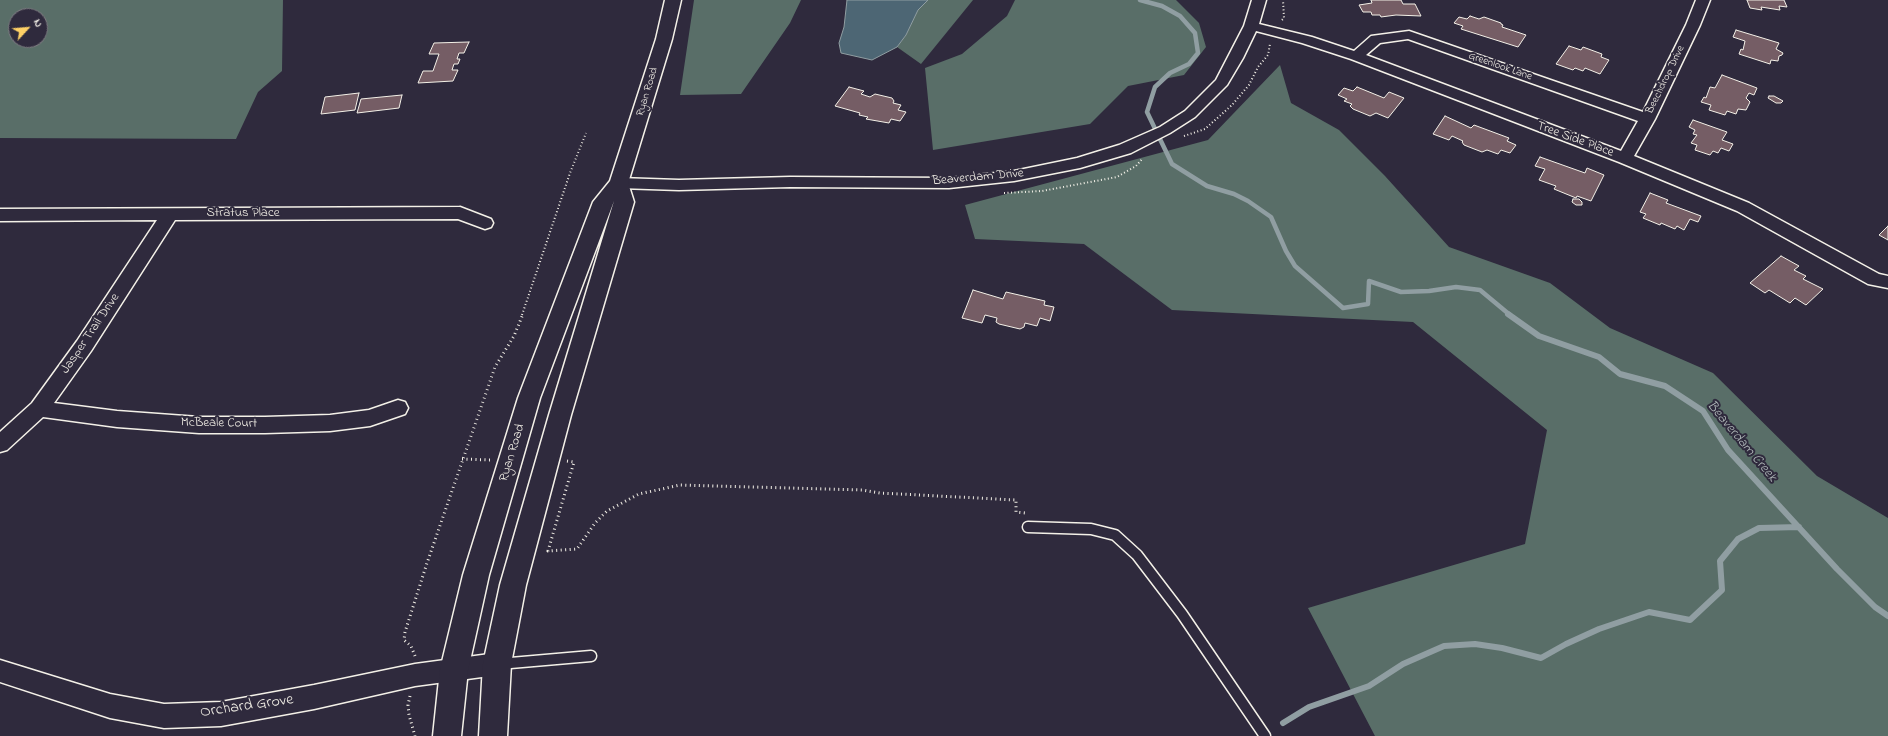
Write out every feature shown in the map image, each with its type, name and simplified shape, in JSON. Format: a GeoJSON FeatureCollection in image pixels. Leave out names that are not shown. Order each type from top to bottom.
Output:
{"type":"FeatureCollection","features":[{"type":"Feature","properties":{"kind":"main road","name":"Ryan Road"},"geometry":{"type":"LineString","coordinates":[[447,736],[454,670],[476,575],[529,398],[603,202],[619,183],[674,0]]}},
{"type":"Feature","properties":{"kind":"main road"},"geometry":{"type":"LineString","coordinates":[[492,736],[497,664],[513,585],[624,202],[619,183]]}},
{"type":"Feature","properties":{"kind":"street","name":"Beaverdam Drive"},"geometry":{"type":"LineString","coordinates":[[619,183],[949,183],[1014,176],[1057,168],[1125,149],[1165,130],[1190,114],[1222,82],[1236,58],[1251,26],[1259,0]]}},
{"type":"Feature","properties":{"kind":"street","name":"Beechdrop Drive"},"geometry":{"type":"LineString","coordinates":[[1625,158],[1647,119],[1693,25],[1703,0]]}},
{"type":"Feature","properties":{"kind":"street","name":"Tree Side Place"},"geometry":{"type":"LineString","coordinates":[[1251,26],[1307,40],[1356,56],[1625,158],[1742,207],[1874,279],[1888,282]]}},
{"type":"Feature","properties":{"kind":"street","name":"Greenlook Lane"},"geometry":{"type":"LineString","coordinates":[[1356,56],[1376,38],[1409,35],[1647,119]]}},
{"type":"Feature","properties":{"kind":"street","name":"Stratus Place"},"geometry":{"type":"LineString","coordinates":[[0,215],[460,213],[485,223]]}},
{"type":"Feature","properties":{"kind":"street","name":"Jasper Trail Drive"},"geometry":{"type":"LineString","coordinates":[[0,444],[39,409],[84,346],[170,214]]}},
{"type":"Feature","properties":{"kind":"street","name":"McBeale Court"},"geometry":{"type":"LineString","coordinates":[[39,409],[117,419],[221,425],[330,423],[370,418],[398,408]]}},
{"type":"Feature","properties":{"kind":"street","name":"Orchard Grove"},"geometry":{"type":"LineString","coordinates":[[0,671],[110,706],[164,716],[221,714],[314,697],[414,675],[497,664]]}},
{"type":"Feature","properties":{"kind":"lane"},"geometry":{"type":"LineString","coordinates":[[1028,527],[1091,529],[1115,535],[1137,555],[1182,614],[1265,736]]}},
{"type":"Feature","properties":{"kind":"lane"},"geometry":{"type":"LineString","coordinates":[[497,664],[591,656]]}},
{"type":"Feature","properties":{"kind":"path"},"geometry":{"type":"LineString","coordinates":[[415,657],[411,646],[404,640],[405,632],[462,459],[495,367],[514,336],[522,316],[570,173],[586,133]]}},
{"type":"Feature","properties":{"kind":"path"},"geometry":{"type":"LineString","coordinates":[[462,459],[510,460]]}},
{"type":"Feature","properties":{"kind":"path"},"geometry":{"type":"LineString","coordinates":[[548,461],[574,462],[548,551],[577,549],[595,523],[607,511],[639,494],[680,485],[862,490],[880,493],[1016,500],[1016,512],[1028,513],[1028,527]]}},
{"type":"Feature","properties":{"kind":"path"},"geometry":{"type":"LineString","coordinates":[[412,693],[409,696],[408,705],[415,736]]}},
{"type":"Feature","properties":{"kind":"green space"},"geometry":{"type":"Polygon","coordinates":[[[0,0],[283,0],[282,71],[258,92],[236,139],[0,138],[0,0]]]}},
{"type":"Feature","properties":{"kind":"green space"},"geometry":{"type":"Polygon","coordinates":[[[694,0],[801,0],[790,23],[741,94],[680,95],[694,0]]]}},
{"type":"Feature","properties":{"kind":"green space"},"geometry":{"type":"Polygon","coordinates":[[[928,0],[973,0],[921,64],[897,47],[906,35],[918,9],[928,0]]]}},
{"type":"Feature","properties":{"kind":"green space"},"geometry":{"type":"Polygon","coordinates":[[[1015,0],[1176,0],[1199,23],[1206,47],[1184,75],[1128,86],[1090,124],[933,150],[925,68],[962,54],[1007,16],[1015,0]]]}},
{"type":"Feature","properties":{"kind":"green space"},"geometry":{"type":"Polygon","coordinates":[[[1280,65],[1291,103],[1339,130],[1385,176],[1449,247],[1550,283],[1610,328],[1713,373],[1817,476],[1888,518],[1888,736],[1375,736],[1308,608],[1525,544],[1547,430],[1413,322],[1172,310],[1084,244],[975,239],[965,205],[1208,140],[1280,65]]]}},
{"type":"Feature","properties":{"kind":"water"},"geometry":{"type":"Polygon","coordinates":[[[847,0],[928,0],[918,10],[906,35],[897,47],[872,60],[841,53],[839,43],[844,27],[847,0]]]}},
{"type":"Feature","properties":{"kind":"building"},"geometry":{"type":"Polygon","coordinates":[[[1371,0],[1401,0],[1403,4],[1415,4],[1421,16],[1396,15],[1381,17],[1380,15],[1372,15],[1371,12],[1363,12],[1359,5],[1372,3],[1371,0]]]}},
{"type":"Feature","properties":{"kind":"building"},"geometry":{"type":"Polygon","coordinates":[[[1747,0],[1784,0],[1787,7],[1779,6],[1780,10],[1761,7],[1762,10],[1750,8],[1747,0]]]}},
{"type":"Feature","properties":{"kind":"building"},"geometry":{"type":"Polygon","coordinates":[[[1470,16],[1479,19],[1484,17],[1501,23],[1503,25],[1502,27],[1526,35],[1518,47],[1461,29],[1463,26],[1454,23],[1459,17],[1467,19],[1470,16]]]}},
{"type":"Feature","properties":{"kind":"building"},"geometry":{"type":"Polygon","coordinates":[[[1736,30],[1779,43],[1776,49],[1783,53],[1782,55],[1779,56],[1778,61],[1771,60],[1770,64],[1739,54],[1741,49],[1743,50],[1745,41],[1733,37],[1736,30]]]}},
{"type":"Feature","properties":{"kind":"building"},"geometry":{"type":"Polygon","coordinates":[[[469,42],[464,53],[459,53],[457,59],[460,59],[458,64],[454,64],[452,70],[458,70],[453,81],[418,83],[423,71],[433,71],[439,54],[429,54],[434,43],[469,42]]]}},
{"type":"Feature","properties":{"kind":"building"},"geometry":{"type":"Polygon","coordinates":[[[1569,46],[1581,50],[1583,47],[1602,54],[1601,57],[1609,60],[1600,74],[1585,68],[1583,71],[1575,68],[1573,70],[1556,64],[1569,46]]]}},
{"type":"Feature","properties":{"kind":"building"},"geometry":{"type":"Polygon","coordinates":[[[1722,75],[1757,88],[1754,95],[1749,93],[1746,98],[1750,102],[1746,110],[1738,109],[1736,114],[1727,111],[1725,115],[1709,110],[1711,105],[1701,102],[1704,97],[1706,98],[1710,87],[1715,88],[1722,75]]]}},
{"type":"Feature","properties":{"kind":"building"},"geometry":{"type":"Polygon","coordinates":[[[849,87],[864,91],[861,94],[870,97],[875,94],[892,98],[894,101],[893,103],[901,105],[898,110],[906,112],[900,121],[891,119],[889,123],[866,119],[868,117],[859,115],[860,113],[835,106],[849,87]]]}},
{"type":"Feature","properties":{"kind":"building"},"geometry":{"type":"Polygon","coordinates":[[[1357,87],[1384,98],[1389,92],[1404,98],[1388,118],[1376,113],[1370,116],[1353,109],[1350,106],[1352,104],[1344,101],[1347,99],[1338,95],[1344,88],[1353,91],[1357,87]]]}},
{"type":"Feature","properties":{"kind":"building"},"geometry":{"type":"Polygon","coordinates":[[[359,93],[355,110],[321,114],[325,97],[359,93]]]}},
{"type":"Feature","properties":{"kind":"building"},"geometry":{"type":"Polygon","coordinates":[[[402,95],[399,108],[357,113],[361,99],[402,95]]]}},
{"type":"Feature","properties":{"kind":"building"},"geometry":{"type":"Polygon","coordinates":[[[1769,96],[1774,96],[1783,101],[1781,103],[1776,103],[1768,98],[1769,96]]]}},
{"type":"Feature","properties":{"kind":"building"},"geometry":{"type":"Polygon","coordinates":[[[1445,116],[1471,128],[1474,125],[1509,138],[1507,141],[1516,145],[1510,153],[1501,150],[1498,154],[1487,150],[1482,152],[1464,145],[1462,142],[1463,141],[1452,136],[1449,140],[1433,134],[1445,116]]]}},
{"type":"Feature","properties":{"kind":"building"},"geometry":{"type":"Polygon","coordinates":[[[1693,120],[1727,132],[1722,140],[1733,144],[1729,151],[1721,148],[1718,153],[1713,151],[1710,155],[1695,150],[1697,145],[1691,143],[1697,135],[1693,134],[1695,130],[1689,127],[1693,120]]]}},
{"type":"Feature","properties":{"kind":"building"},"geometry":{"type":"Polygon","coordinates":[[[1540,157],[1585,173],[1587,168],[1604,175],[1591,201],[1577,196],[1576,198],[1554,189],[1556,186],[1539,180],[1545,169],[1535,166],[1540,157]]]}},
{"type":"Feature","properties":{"kind":"building"},"geometry":{"type":"Polygon","coordinates":[[[1650,193],[1668,200],[1666,203],[1701,216],[1698,222],[1690,219],[1684,230],[1677,226],[1675,229],[1661,223],[1660,225],[1643,218],[1646,214],[1640,212],[1650,193]]]}},
{"type":"Feature","properties":{"kind":"building"},"geometry":{"type":"Polygon","coordinates":[[[1573,199],[1579,199],[1582,202],[1582,205],[1576,205],[1572,202],[1573,199]]]}},
{"type":"Feature","properties":{"kind":"building"},"geometry":{"type":"Polygon","coordinates":[[[1888,226],[1888,240],[1879,235],[1888,226]]]}},
{"type":"Feature","properties":{"kind":"building"},"geometry":{"type":"Polygon","coordinates":[[[1781,256],[1799,266],[1794,270],[1806,276],[1803,279],[1823,289],[1806,305],[1795,298],[1790,303],[1769,290],[1765,293],[1750,283],[1781,256]]]}},
{"type":"Feature","properties":{"kind":"building"},"geometry":{"type":"Polygon","coordinates":[[[973,290],[1003,299],[1006,292],[1045,301],[1044,305],[1054,307],[1050,321],[1040,318],[1037,326],[1025,323],[1024,327],[1020,329],[999,324],[996,322],[997,318],[985,315],[982,323],[962,318],[973,290]]]}},
{"type":"Feature","properties":{"kind":"waterway","name":"Beaverdam Creek"},"geometry":{"type":"LineString","coordinates":[[1140,0],[1162,6],[1180,16],[1195,33],[1198,53],[1189,64],[1170,73],[1155,87],[1147,112],[1172,164],[1207,186],[1234,194],[1248,201],[1271,217],[1286,251],[1295,266],[1343,308],[1368,304],[1369,281],[1401,292],[1429,291],[1456,287],[1480,290],[1510,315]]}},
{"type":"Feature","properties":{"kind":"waterway","name":"Beaverdam Creek"},"geometry":{"type":"LineString","coordinates":[[1508,314],[1539,336],[1599,357],[1620,374],[1665,386],[1703,411],[1728,450],[1799,527]]}},
{"type":"Feature","properties":{"kind":"waterway"},"geometry":{"type":"LineString","coordinates":[[1283,723],[1309,707],[1369,686],[1403,664],[1444,646],[1475,644],[1502,648],[1541,658],[1566,644],[1599,629],[1649,612],[1690,620],[1722,590],[1720,561],[1738,539],[1759,528],[1799,527]]}},
{"type":"Feature","properties":{"kind":"waterway","name":"Beaverdam Creek"},"geometry":{"type":"LineString","coordinates":[[1799,527],[1837,569],[1875,607],[1888,616]]}}]}
